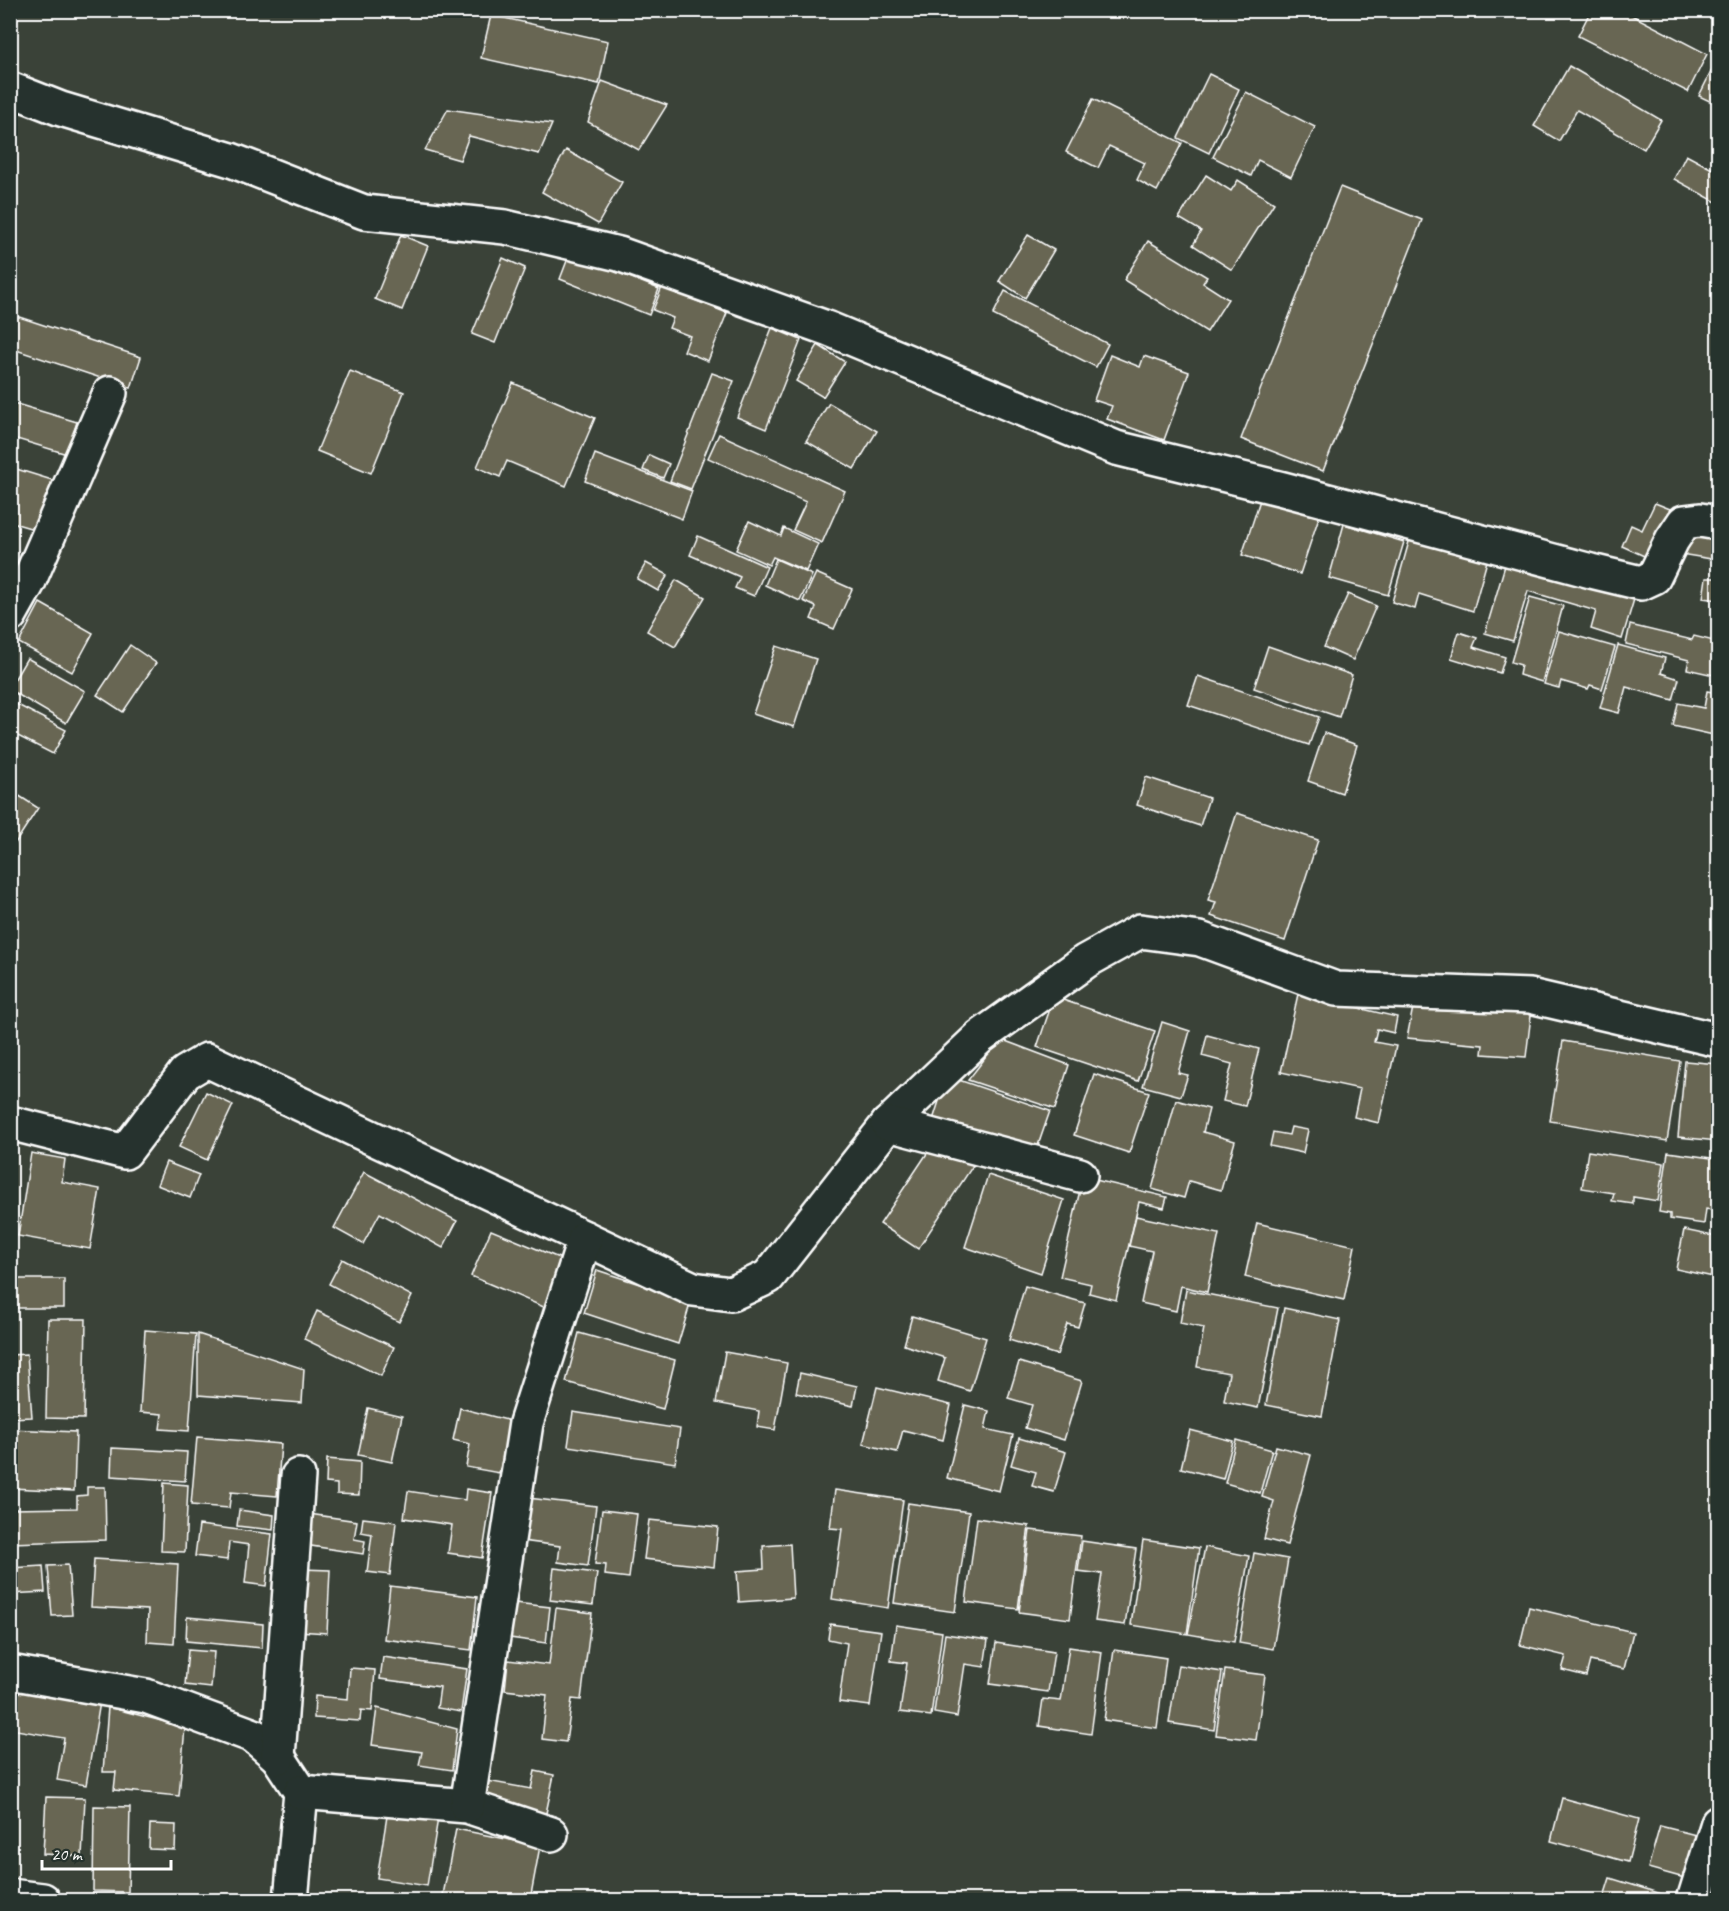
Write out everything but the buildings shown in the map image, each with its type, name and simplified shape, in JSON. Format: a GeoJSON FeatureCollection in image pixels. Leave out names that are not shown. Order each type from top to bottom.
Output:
{"type":"FeatureCollection","features":[{"type":"Feature","properties":{"kind":"street"},"geometry":{"type":"LineString","coordinates":[[10,89],[61,109],[231,160],[364,212],[505,227],[620,254],[829,330],[1116,448],[1283,489],[1591,571],[1641,583],[1654,577],[1672,540],[1684,522],[1700,520],[1719,523]]}},
{"type":"Feature","properties":{"kind":"street"},"geometry":{"type":"LineString","coordinates":[[10,615],[28,581],[110,393]]}},
{"type":"Feature","properties":{"kind":"street"},"geometry":{"type":"LineString","coordinates":[[10,1123],[125,1152],[185,1073],[207,1060],[693,1289],[731,1294],[768,1276],[888,1124],[980,1037],[1086,961],[1140,931],[1200,939],[1336,989],[1530,996],[1719,1040]]}},
{"type":"Feature","properties":{"kind":"street"},"geometry":{"type":"LineString","coordinates":[[888,1124],[1080,1175]]}},
{"type":"Feature","properties":{"kind":"street"},"geometry":{"type":"LineString","coordinates":[[466,1806],[526,1423],[585,1238]]}},
{"type":"Feature","properties":{"kind":"street"},"geometry":{"type":"LineString","coordinates":[[278,1757],[298,1476]]}},
{"type":"Feature","properties":{"kind":"street"},"geometry":{"type":"LineString","coordinates":[[10,1672],[146,1696],[254,1736],[278,1757],[301,1792],[291,1900]]}},
{"type":"Feature","properties":{"kind":"street"},"geometry":{"type":"LineString","coordinates":[[301,1792],[466,1806],[551,1833]]}},
{"type":"Feature","properties":{"kind":"street"},"geometry":{"type":"LineString","coordinates":[[1694,1900],[1719,1823]]}},
{"type":"Feature","properties":{"kind":"street"},"geometry":{"type":"LineString","coordinates":[[10,1896],[43,1900]]}}]}
